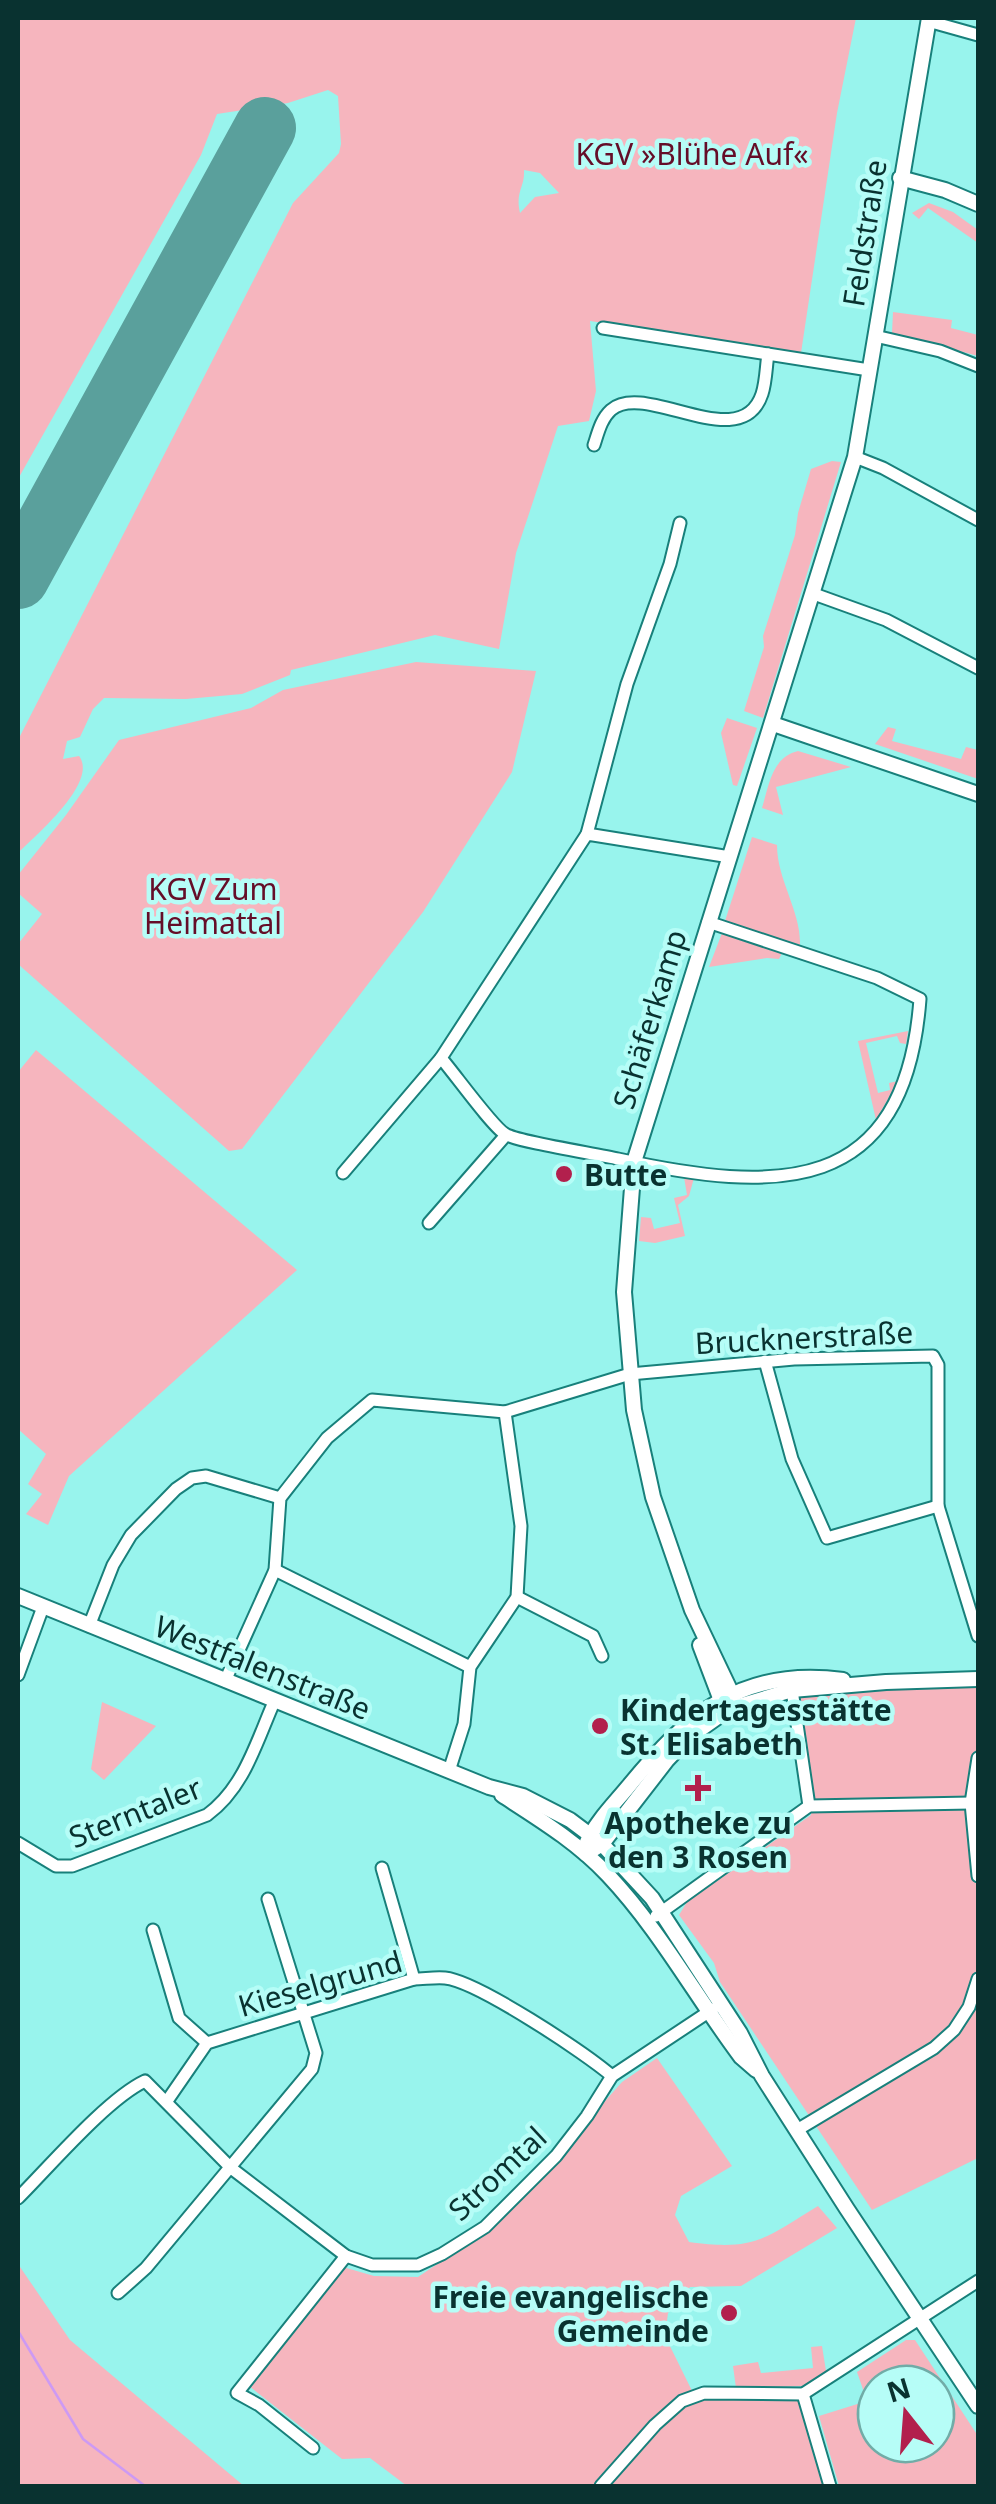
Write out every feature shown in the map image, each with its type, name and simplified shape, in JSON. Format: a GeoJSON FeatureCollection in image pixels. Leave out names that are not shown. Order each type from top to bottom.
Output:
{"type":"FeatureCollection","features":[{"type":"Feature","properties":{"kind":"street"},"geometry":{"type":"LineString","coordinates":[[929,19],[978,35]]}},
{"type":"Feature","properties":{"kind":"street","name":"Feldstraße"},"geometry":{"type":"LineString","coordinates":[[855,457],[929,19]]}},
{"type":"Feature","properties":{"kind":"street"},"geometry":{"type":"LineString","coordinates":[[900,178],[978,204]]}},
{"type":"Feature","properties":{"kind":"street"},"geometry":{"type":"LineString","coordinates":[[602,328],[870,370]]}},
{"type":"Feature","properties":{"kind":"street"},"geometry":{"type":"LineString","coordinates":[[874,336],[940,351],[978,366]]}},
{"type":"Feature","properties":{"kind":"street"},"geometry":{"type":"LineString","coordinates":[[594,446],[601,423],[612,409],[628,402],[717,419],[738,418],[751,411],[762,396],[768,354]]}},
{"type":"Feature","properties":{"kind":"street"},"geometry":{"type":"LineString","coordinates":[[855,457],[978,520]]}},
{"type":"Feature","properties":{"kind":"street","name":"Schäferkamp"},"geometry":{"type":"LineString","coordinates":[[726,1701],[643,1458],[630,1374],[624,1292],[634,1162],[855,457]]}},
{"type":"Feature","properties":{"kind":"street"},"geometry":{"type":"LineString","coordinates":[[343,1174],[441,1058],[587,834],[627,684],[670,564],[680,523]]}},
{"type":"Feature","properties":{"kind":"street"},"geometry":{"type":"LineString","coordinates":[[814,594],[886,620],[978,668]]}},
{"type":"Feature","properties":{"kind":"street"},"geometry":{"type":"LineString","coordinates":[[773,724],[978,794]]}},
{"type":"Feature","properties":{"kind":"street"},"geometry":{"type":"LineString","coordinates":[[587,834],[730,857]]}},
{"type":"Feature","properties":{"kind":"street"},"geometry":{"type":"LineString","coordinates":[[441,1058],[506,1134],[634,1162],[738,1177],[792,1177],[838,1162],[869,1138],[890,1113],[904,1087],[920,1000],[877,978],[708,922]]}},
{"type":"Feature","properties":{"kind":"street"},"geometry":{"type":"LineString","coordinates":[[429,1224],[506,1134]]}},
{"type":"Feature","properties":{"kind":"street","name":"Brucknerstraße"},"geometry":{"type":"LineString","coordinates":[[505,1412],[630,1374],[765,1361],[933,1356],[938,1378],[938,1506],[978,1636]]}},
{"type":"Feature","properties":{"kind":"street"},"geometry":{"type":"LineString","coordinates":[[765,1361],[792,1458],[827,1538],[938,1506]]}},
{"type":"Feature","properties":{"kind":"street"},"geometry":{"type":"LineString","coordinates":[[224,1681],[275,1570],[280,1498],[327,1438],[372,1400],[505,1412],[520,1526],[517,1597],[470,1666],[464,1724],[450,1770]]}},
{"type":"Feature","properties":{"kind":"street"},"geometry":{"type":"LineString","coordinates":[[89,1626],[113,1565],[131,1536],[150,1512],[192,1478],[206,1476],[280,1498]]}},
{"type":"Feature","properties":{"kind":"street"},"geometry":{"type":"LineString","coordinates":[[275,1570],[470,1666]]}},
{"type":"Feature","properties":{"kind":"street","name":"Westfalenstraße"},"geometry":{"type":"LineString","coordinates":[[18,1596],[274,1702],[522,1796],[570,1820],[596,1839],[662,1912],[714,2008]]}},
{"type":"Feature","properties":{"kind":"street"},"geometry":{"type":"LineString","coordinates":[[517,1597],[593,1636],[602,1656]]}},
{"type":"Feature","properties":{"kind":"street"},"geometry":{"type":"LineString","coordinates":[[18,1675],[42,1607]]}},
{"type":"Feature","properties":{"kind":"street"},"geometry":{"type":"LineString","coordinates":[[586,1854],[666,1760],[726,1701],[792,1678],[819,1677],[858,1684]]}},
{"type":"Feature","properties":{"kind":"street"},"geometry":{"type":"LineString","coordinates":[[726,1701],[858,1684],[978,1679]]}},
{"type":"Feature","properties":{"kind":"street"},"geometry":{"type":"LineString","coordinates":[[792,1692],[809,1806]]}},
{"type":"Feature","properties":{"kind":"street","name":"Sterntaler"},"geometry":{"type":"LineString","coordinates":[[18,1844],[56,1866],[72,1866],[207,1815],[224,1802],[242,1777],[274,1702]]}},
{"type":"Feature","properties":{"kind":"street"},"geometry":{"type":"LineString","coordinates":[[978,1758],[971,1803],[978,1876]]}},
{"type":"Feature","properties":{"kind":"street","name":"Westfalenstraße"},"geometry":{"type":"LineString","coordinates":[[489,1786],[586,1854],[648,1922],[714,2008]]}},
{"type":"Feature","properties":{"kind":"street"},"geometry":{"type":"LineString","coordinates":[[648,1922],[809,1806],[971,1803]]}},
{"type":"Feature","properties":{"kind":"street"},"geometry":{"type":"LineString","coordinates":[[382,1868],[414,1979]]}},
{"type":"Feature","properties":{"kind":"street"},"geometry":{"type":"LineString","coordinates":[[118,2294],[146,2268],[312,2069],[316,2054],[268,1898]]}},
{"type":"Feature","properties":{"kind":"street"},"geometry":{"type":"LineString","coordinates":[[154,1930],[180,2018],[207,2043]]}},
{"type":"Feature","properties":{"kind":"street","name":"Kieselgrund"},"geometry":{"type":"LineString","coordinates":[[167,2101],[207,2043],[414,1979],[446,1978],[485,1993],[594,2060],[612,2076]]}},
{"type":"Feature","properties":{"kind":"street"},"geometry":{"type":"LineString","coordinates":[[797,2130],[934,2048],[954,2030],[969,2007],[978,1980]]}},
{"type":"Feature","properties":{"kind":"street"},"geometry":{"type":"LineString","coordinates":[[714,2008],[978,2406]]}},
{"type":"Feature","properties":{"kind":"street","name":"Stromtal"},"geometry":{"type":"LineString","coordinates":[[18,2198],[100,2117],[145,2081],[231,2168],[346,2256],[372,2265],[418,2265],[485,2226],[562,2148],[612,2076],[714,2008]]}},
{"type":"Feature","properties":{"kind":"street"},"geometry":{"type":"LineString","coordinates":[[313,2448],[258,2405],[237,2394],[346,2256]]}},
{"type":"Feature","properties":{"kind":"street"},"geometry":{"type":"LineString","coordinates":[[601,2486],[682,2400],[704,2393],[803,2394],[978,2281]]}},
{"type":"Feature","properties":{"kind":"street"},"geometry":{"type":"LineString","coordinates":[[803,2394],[830,2486]]}},
{"type":"Feature","properties":{"kind":"green space","name":"KGV »Blühe Auf«"},"geometry":{"type":"Polygon","coordinates":[[[18,18],[856,18],[837,113],[801,353],[590,321],[596,391],[589,421],[558,426],[516,553],[499,649],[435,635],[291,670],[290,675],[242,694],[186,699],[104,698],[93,709],[80,737],[67,741],[63,759],[79,756],[83,767],[73,794],[18,853],[18,740],[293,203],[339,153],[338,96],[328,90],[288,103],[217,114],[201,155],[18,479],[18,18]],[[524,170],[520,213],[535,197],[559,193],[540,173],[524,170]]]}},
{"type":"Feature","properties":{"kind":"green space"},"geometry":{"type":"Polygon","coordinates":[[[929,203],[953,212],[978,230],[978,243],[928,208],[919,219],[912,213],[929,203]]]}},
{"type":"Feature","properties":{"kind":"green space"},"geometry":{"type":"Polygon","coordinates":[[[893,312],[952,320],[951,328],[978,335],[978,356],[892,333],[893,312]]]}},
{"type":"Feature","properties":{"kind":"green space"},"geometry":{"type":"Polygon","coordinates":[[[832,461],[841,462],[763,718],[744,711],[764,647],[763,636],[811,469],[832,461]]]}},
{"type":"Feature","properties":{"kind":"green space","name":"KGV Zum Heimattal"},"geometry":{"type":"Polygon","coordinates":[[[416,662],[536,671],[512,772],[423,912],[242,1149],[229,1151],[18,964],[18,944],[42,914],[18,893],[18,875],[119,740],[251,708],[283,690],[416,662]]]}},
{"type":"Feature","properties":{"kind":"green space"},"geometry":{"type":"Polygon","coordinates":[[[727,718],[757,728],[737,786],[733,785],[721,733],[727,718]]]}},
{"type":"Feature","properties":{"kind":"green space"},"geometry":{"type":"Polygon","coordinates":[[[888,727],[896,729],[892,741],[961,759],[966,747],[978,750],[978,779],[875,744],[888,727]]]}},
{"type":"Feature","properties":{"kind":"green space"},"geometry":{"type":"Polygon","coordinates":[[[798,751],[851,767],[776,787],[783,815],[762,808],[777,766],[798,751]]]}},
{"type":"Feature","properties":{"kind":"green space"},"geometry":{"type":"Polygon","coordinates":[[[752,837],[777,845],[800,945],[725,921],[752,837]]]}},
{"type":"Feature","properties":{"kind":"green space"},"geometry":{"type":"Polygon","coordinates":[[[722,933],[782,953],[779,959],[709,967],[722,933]]]}},
{"type":"Feature","properties":{"kind":"green space"},"geometry":{"type":"Polygon","coordinates":[[[908,1031],[906,1044],[900,1043],[897,1036],[866,1043],[878,1093],[890,1090],[889,1083],[898,1081],[876,1120],[858,1041],[908,1031]]]}},
{"type":"Feature","properties":{"kind":"green space"},"geometry":{"type":"Polygon","coordinates":[[[36,1050],[297,1270],[69,1476],[48,1525],[26,1514],[42,1494],[28,1484],[46,1454],[18,1429],[18,1072],[36,1050]]]}},
{"type":"Feature","properties":{"kind":"green space"},"geometry":{"type":"Polygon","coordinates":[[[684,1177],[694,1178],[689,1196],[678,1205],[685,1236],[655,1243],[639,1241],[641,1217],[651,1218],[654,1229],[680,1223],[674,1198],[687,1195],[684,1177]]]}},
{"type":"Feature","properties":{"kind":"green space"},"geometry":{"type":"Polygon","coordinates":[[[978,1679],[978,2158],[872,2210],[720,1982],[714,1963],[679,1915],[687,1902],[811,1815],[792,1690],[978,1679]]]}},
{"type":"Feature","properties":{"kind":"green space"},"geometry":{"type":"Polygon","coordinates":[[[102,1702],[156,1726],[104,1780],[91,1769],[102,1702]]]}},
{"type":"Feature","properties":{"kind":"green space"},"geometry":{"type":"Polygon","coordinates":[[[657,2058],[732,2166],[681,2196],[675,2215],[689,2242],[729,2245],[758,2240],[818,2206],[837,2228],[741,2286],[690,2287],[668,2313],[665,2336],[697,2401],[798,2398],[824,2486],[407,2486],[370,2458],[342,2459],[249,2386],[343,2267],[374,2276],[418,2277],[495,2225],[622,2082],[657,2058]]]}},
{"type":"Feature","properties":{"kind":"green space"},"geometry":{"type":"Polygon","coordinates":[[[18,2264],[70,2340],[244,2486],[18,2486],[18,2264]]]}},
{"type":"Feature","properties":{"kind":"green space"},"geometry":{"type":"Polygon","coordinates":[[[906,2340],[915,2340],[931,2364],[869,2364],[906,2340]]]}},
{"type":"Feature","properties":{"kind":"green space"},"geometry":{"type":"Polygon","coordinates":[[[822,2346],[826,2371],[805,2386],[736,2388],[733,2366],[758,2362],[761,2373],[813,2368],[811,2347],[822,2346]]]}},
{"type":"Feature","properties":{"kind":"green space"},"geometry":{"type":"Polygon","coordinates":[[[956,2402],[978,2436],[978,2486],[839,2486],[819,2416],[856,2404],[856,2464],[956,2464],[956,2402]]]}},
{"type":"Feature","properties":{"kind":"waterway"},"geometry":{"type":"LineString","coordinates":[[18,2331],[83,2439],[145,2486]]}},
{"type":"Feature","properties":{"kind":"runway"},"geometry":{"type":"LineString","coordinates":[[18,578],[265,128]]}},
{"type":"Feature","properties":{"kind":"place","name":"Butte"},"geometry":{"type":"Point","coordinates":[564,1174]}},
{"type":"Feature","properties":{"kind":"place","name":"Kindertagesstätte St. Elisabeth"},"geometry":{"type":"Point","coordinates":[600,1726]}},
{"type":"Feature","properties":{"kind":"place","name":"Apotheke zu den 3 Rosen"},"geometry":{"type":"Point","coordinates":[698,1788]}},
{"type":"Feature","properties":{"kind":"place","name":"Freie evangelische Gemeinde"},"geometry":{"type":"Point","coordinates":[729,2313]}}]}
